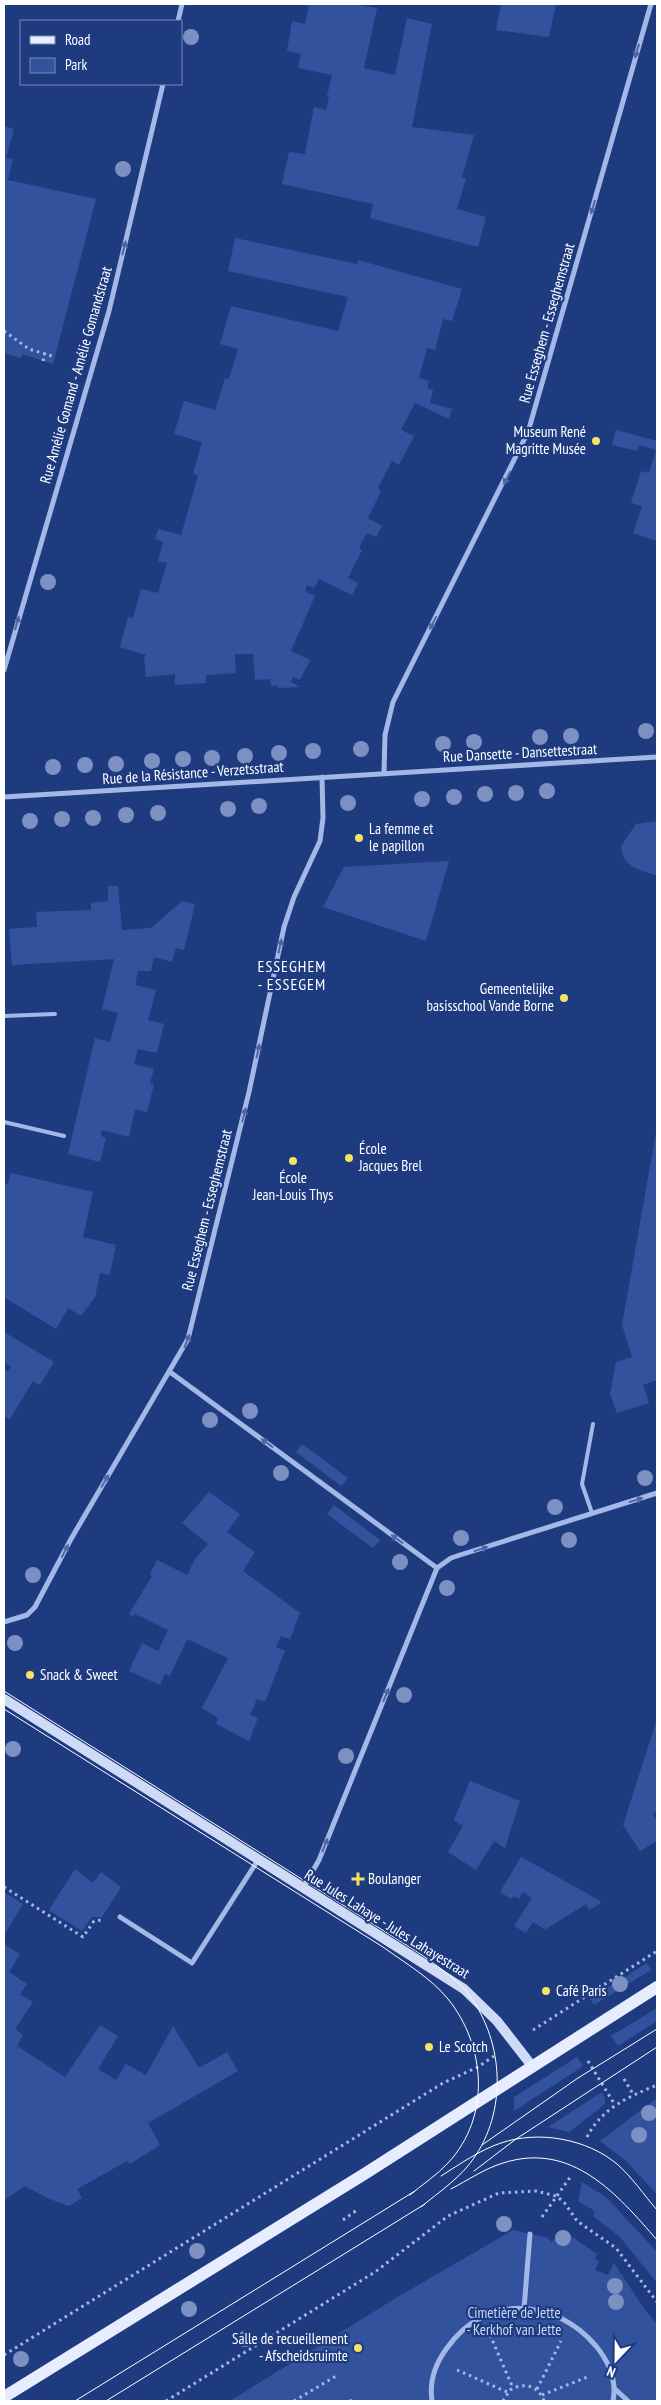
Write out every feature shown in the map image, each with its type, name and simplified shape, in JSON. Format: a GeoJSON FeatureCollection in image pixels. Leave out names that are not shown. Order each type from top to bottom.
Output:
{"type":"FeatureCollection","features":[{"type":"Feature","properties":{"kind":"main road"},"geometry":{"type":"LineString","coordinates":[[4,2396],[383,2163],[657,1987]]}},
{"type":"Feature","properties":{"kind":"street"},"geometry":{"type":"LineString","coordinates":[[178,20],[182,4]]}},
{"type":"Feature","properties":{"kind":"street","name":"Rue Esseghem - Esseghemstraat"},"geometry":{"type":"LineString","coordinates":[[384,774],[385,735],[392,702],[528,432],[651,4]]}},
{"type":"Feature","properties":{"kind":"street","name":"Rue Amélie Gomand - Amélie Gomandstraat"},"geometry":{"type":"LineString","coordinates":[[4,670],[109,311],[164,85]]}},
{"type":"Feature","properties":{"kind":"street","name":"Rue Dansette - Dansettestraat"},"geometry":{"type":"LineString","coordinates":[[384,774],[657,757]]}},
{"type":"Feature","properties":{"kind":"street","name":"Rue de la Résistance - Verzetsstraat"},"geometry":{"type":"LineString","coordinates":[[4,797],[384,774]]}},
{"type":"Feature","properties":{"kind":"street","name":"Rue Esseghem - Esseghemstraat"},"geometry":{"type":"LineString","coordinates":[[4,1622],[27,1615],[42,1597],[76,1531],[188,1339],[249,1092],[284,927],[294,897],[320,841],[324,818],[322,777]]}},
{"type":"Feature","properties":{"kind":"street"},"geometry":{"type":"LineString","coordinates":[[170,1372],[436,1568]]}},
{"type":"Feature","properties":{"kind":"street"},"geometry":{"type":"LineString","coordinates":[[303,1889],[319,1860],[436,1568],[460,1555],[657,1493]]}},
{"type":"Feature","properties":{"kind":"street","name":"Rue Jules Lahaye - Jules Lahayestraat"},"geometry":{"type":"LineString","coordinates":[[4,1700],[464,1989],[497,2021],[532,2066]]}},
{"type":"Feature","properties":{"kind":"street"},"geometry":{"type":"LineString","coordinates":[[120,1917],[192,1964],[258,1860]]}},
{"type":"Feature","properties":{"kind":"street"},"geometry":{"type":"LineString","coordinates":[[524,2309],[530,2234]]}},
{"type":"Feature","properties":{"kind":"street"},"geometry":{"type":"LineString","coordinates":[[426,2401],[432,2399],[432,2378],[438,2361],[458,2333],[482,2316],[502,2310],[524,2309],[549,2312],[570,2322],[591,2341],[606,2361],[616,2389],[628,2401]]}},
{"type":"Feature","properties":{"kind":"street"},"geometry":{"type":"LineString","coordinates":[[613,2401],[616,2389]]}},
{"type":"Feature","properties":{"kind":"lane"},"geometry":{"type":"LineString","coordinates":[[4,1016],[55,1014]]}},
{"type":"Feature","properties":{"kind":"lane"},"geometry":{"type":"LineString","coordinates":[[4,1122],[64,1136]]}},
{"type":"Feature","properties":{"kind":"lane"},"geometry":{"type":"LineString","coordinates":[[592,1513],[582,1484],[593,1424]]}},
{"type":"Feature","properties":{"kind":"path"},"geometry":{"type":"LineString","coordinates":[[4,331],[29,349],[55,357]]}},
{"type":"Feature","properties":{"kind":"path"},"geometry":{"type":"LineString","coordinates":[[43,361],[45,354]]}},
{"type":"Feature","properties":{"kind":"path"},"geometry":{"type":"LineString","coordinates":[[4,1887],[83,1937],[94,1921],[120,1917]]}},
{"type":"Feature","properties":{"kind":"path"},"geometry":{"type":"LineString","coordinates":[[4,2354],[444,2083],[478,2067],[657,1951]]}},
{"type":"Feature","properties":{"kind":"path"},"geometry":{"type":"LineString","coordinates":[[624,2079],[633,2094]]}},
{"type":"Feature","properties":{"kind":"path"},"geometry":{"type":"LineString","coordinates":[[587,2137],[602,2114],[633,2094],[657,2085]]}},
{"type":"Feature","properties":{"kind":"path"},"geometry":{"type":"LineString","coordinates":[[530,2234],[571,2176]]}},
{"type":"Feature","properties":{"kind":"path"},"geometry":{"type":"LineString","coordinates":[[166,2401],[375,2272],[448,2216],[499,2193],[536,2191],[556,2196],[564,2202],[577,2221],[616,2248],[657,2302]]}},
{"type":"Feature","properties":{"kind":"path"},"geometry":{"type":"LineString","coordinates":[[343,2220],[358,2210]]}},
{"type":"Feature","properties":{"kind":"path"},"geometry":{"type":"LineString","coordinates":[[491,2336],[513,2388]]}},
{"type":"Feature","properties":{"kind":"path"},"geometry":{"type":"LineString","coordinates":[[536,2389],[560,2342]]}},
{"type":"Feature","properties":{"kind":"path"},"geometry":{"type":"LineString","coordinates":[[456,2370],[507,2392]]}},
{"type":"Feature","properties":{"kind":"path"},"geometry":{"type":"LineString","coordinates":[[294,2401],[336,2376]]}},
{"type":"Feature","properties":{"kind":"path"},"geometry":{"type":"LineString","coordinates":[[542,2395],[589,2376]]}},
{"type":"Feature","properties":{"kind":"path"},"geometry":{"type":"LineString","coordinates":[[503,2401],[507,2392],[513,2388],[525,2385],[536,2389],[542,2395],[544,2401]]}},
{"type":"Feature","properties":{"kind":"green space"},"geometry":{"type":"Polygon","coordinates":[[[309,4],[354,4],[377,8],[364,68],[395,75],[407,18],[432,24],[412,127],[474,135],[462,177],[466,179],[457,209],[486,217],[478,247],[370,218],[373,204],[282,184],[289,152],[305,154],[314,107],[326,110],[329,97],[327,96],[332,75],[298,68],[301,54],[287,51],[292,21],[305,24],[309,4]]]}},
{"type":"Feature","properties":{"kind":"green space"},"geometry":{"type":"Polygon","coordinates":[[[501,4],[556,4],[549,37],[496,30],[501,4]]]}},
{"type":"Feature","properties":{"kind":"green space"},"geometry":{"type":"Polygon","coordinates":[[[4,126],[14,129],[6,158],[13,159],[8,180],[96,199],[53,364],[22,354],[21,358],[4,353],[4,126]]]}},
{"type":"Feature","properties":{"kind":"green space"},"geometry":{"type":"Polygon","coordinates":[[[235,238],[357,264],[358,260],[462,289],[452,321],[443,319],[435,350],[427,348],[419,378],[429,381],[427,388],[433,390],[430,403],[452,409],[449,419],[415,403],[401,430],[414,436],[399,465],[392,461],[378,488],[381,491],[368,518],[382,526],[376,537],[367,533],[359,548],[362,550],[348,578],[358,583],[352,595],[319,579],[314,588],[307,585],[305,591],[315,596],[291,651],[310,660],[300,680],[293,677],[291,682],[300,687],[278,688],[277,685],[271,686],[270,679],[255,680],[253,654],[235,654],[236,673],[206,675],[206,683],[175,685],[175,674],[146,677],[144,657],[146,655],[120,647],[128,617],[133,618],[141,589],[158,593],[167,563],[158,561],[163,542],[155,539],[158,529],[181,535],[198,476],[193,474],[202,442],[174,434],[184,401],[215,410],[225,378],[229,379],[238,349],[220,344],[231,306],[338,331],[348,297],[228,271],[235,238]]]}},
{"type":"Feature","properties":{"kind":"green space"},"geometry":{"type":"Polygon","coordinates":[[[616,430],[657,441],[657,541],[633,533],[642,506],[631,503],[641,471],[649,473],[656,450],[639,445],[637,451],[612,445],[616,430]]]}},
{"type":"Feature","properties":{"kind":"green space"},"geometry":{"type":"Polygon","coordinates":[[[657,821],[657,876],[633,867],[625,859],[621,846],[636,824],[657,821]]]}},
{"type":"Feature","properties":{"kind":"green space"},"geometry":{"type":"Polygon","coordinates":[[[449,861],[426,941],[323,907],[344,867],[449,861]]]}},
{"type":"Feature","properties":{"kind":"green space"},"geometry":{"type":"Polygon","coordinates":[[[108,886],[118,886],[122,930],[151,928],[182,901],[195,904],[184,950],[176,948],[172,962],[154,957],[151,971],[138,971],[135,985],[156,990],[148,1020],[164,1024],[157,1053],[138,1049],[134,1064],[154,1069],[150,1083],[154,1084],[147,1112],[135,1109],[129,1137],[102,1130],[101,1136],[106,1138],[100,1162],[68,1154],[95,1038],[110,1042],[118,1013],[102,1009],[114,959],[12,965],[9,929],[37,927],[36,912],[91,910],[91,903],[108,901],[108,886]]]}},
{"type":"Feature","properties":{"kind":"green space"},"geometry":{"type":"Polygon","coordinates":[[[657,1127],[657,1380],[643,1385],[649,1403],[617,1413],[610,1394],[616,1362],[632,1357],[622,1325],[657,1127]]]}},
{"type":"Feature","properties":{"kind":"green space"},"geometry":{"type":"Polygon","coordinates":[[[11,1173],[93,1192],[83,1237],[116,1245],[110,1275],[100,1273],[95,1297],[81,1316],[68,1308],[56,1329],[4,1297],[4,1184],[7,1185],[11,1173]]]}},
{"type":"Feature","properties":{"kind":"green space"},"geometry":{"type":"Polygon","coordinates":[[[4,1332],[54,1362],[40,1385],[33,1381],[10,1419],[4,1416],[4,1369],[8,1372],[11,1367],[4,1362],[4,1332]]]}},
{"type":"Feature","properties":{"kind":"green space"},"geometry":{"type":"Polygon","coordinates":[[[302,1444],[348,1478],[341,1486],[296,1452],[302,1444]]]}},
{"type":"Feature","properties":{"kind":"green space"},"geometry":{"type":"Polygon","coordinates":[[[209,1492],[240,1514],[227,1532],[255,1552],[243,1571],[300,1613],[290,1639],[281,1636],[276,1647],[285,1651],[265,1702],[257,1699],[250,1715],[258,1718],[249,1741],[216,1724],[218,1718],[202,1708],[228,1658],[187,1639],[170,1676],[165,1674],[160,1685],[129,1671],[142,1643],[158,1651],[168,1630],[135,1614],[133,1617],[129,1614],[152,1576],[150,1574],[157,1560],[187,1575],[195,1559],[208,1544],[182,1523],[209,1492]]]}},
{"type":"Feature","properties":{"kind":"green space"},"geometry":{"type":"Polygon","coordinates":[[[334,1505],[380,1540],[373,1548],[327,1514],[334,1505]]]}},
{"type":"Feature","properties":{"kind":"green space"},"geometry":{"type":"Polygon","coordinates":[[[657,1719],[657,1811],[653,1814],[657,1821],[657,1841],[640,1851],[623,1825],[657,1719]]]}},
{"type":"Feature","properties":{"kind":"green space"},"geometry":{"type":"Polygon","coordinates":[[[470,1781],[520,1801],[505,1848],[494,1841],[476,1870],[448,1852],[463,1826],[454,1820],[470,1781]]]}},
{"type":"Feature","properties":{"kind":"green space"},"geometry":{"type":"Polygon","coordinates":[[[521,1857],[599,1900],[601,1903],[589,1910],[586,1904],[546,1929],[547,1931],[533,1922],[526,1933],[514,1926],[532,1898],[523,1892],[519,1899],[514,1896],[511,1899],[500,1892],[521,1857]]]}},
{"type":"Feature","properties":{"kind":"green space"},"geometry":{"type":"Polygon","coordinates":[[[75,1869],[93,1883],[101,1872],[121,1887],[102,1917],[92,1917],[82,1931],[49,1910],[75,1869]]]}},
{"type":"Feature","properties":{"kind":"green space"},"geometry":{"type":"Polygon","coordinates":[[[4,1892],[23,1904],[4,1935],[4,1892]]]}},
{"type":"Feature","properties":{"kind":"green space"},"geometry":{"type":"Polygon","coordinates":[[[4,1944],[20,1954],[9,1972],[27,1984],[20,1994],[33,2002],[15,2029],[23,2035],[17,2046],[65,2077],[100,2025],[118,2036],[98,2069],[116,2080],[126,2064],[146,2075],[173,2026],[199,2068],[227,2052],[238,2071],[148,2123],[160,2145],[130,2164],[127,2161],[77,2189],[82,2198],[69,2206],[47,2198],[25,2186],[4,2200],[4,1944]]]}},
{"type":"Feature","properties":{"kind":"green space"},"geometry":{"type":"Polygon","coordinates":[[[647,1963],[651,1970],[594,2005],[590,1999],[647,1963]]]}},
{"type":"Feature","properties":{"kind":"green space"},"geometry":{"type":"Polygon","coordinates":[[[657,2008],[657,2021],[618,2046],[611,2036],[657,2008]]]}},
{"type":"Feature","properties":{"kind":"green space"},"geometry":{"type":"Polygon","coordinates":[[[577,2057],[583,2066],[514,2111],[514,2097],[577,2057]]]}},
{"type":"Feature","properties":{"kind":"green space"},"geometry":{"type":"Polygon","coordinates":[[[602,2092],[605,2104],[569,2132],[548,2127],[602,2092]]]}},
{"type":"Feature","properties":{"kind":"green space"},"geometry":{"type":"Polygon","coordinates":[[[657,2098],[655,2115],[657,2118],[657,2194],[625,2160],[600,2141],[657,2098]]]}},
{"type":"Feature","properties":{"kind":"green space"},"geometry":{"type":"Polygon","coordinates":[[[582,2182],[606,2197],[657,2252],[657,2283],[620,2237],[593,2216],[595,2211],[578,2201],[582,2182]]]}},
{"type":"Feature","properties":{"kind":"green space","name":"Cimetière de Jette - Kerkhof van Jette"},"geometry":{"type":"Polygon","coordinates":[[[513,2230],[548,2238],[552,2242],[562,2230],[597,2254],[595,2259],[599,2261],[595,2270],[608,2275],[614,2263],[645,2310],[657,2324],[657,2401],[230,2401],[396,2298],[513,2230]]]}},
{"type":"Feature","properties":{"kind":"tram line"},"geometry":{"type":"LineString","coordinates":[[4,1691],[422,1955],[451,1976],[466,1991],[488,2029],[494,2050],[497,2094],[493,2115],[486,2136],[470,2163],[450,2183],[421,2207]]}},
{"type":"Feature","properties":{"kind":"tram line"},"geometry":{"type":"LineString","coordinates":[[4,1709],[383,1947],[426,1978],[448,1999],[461,2018],[470,2038],[476,2059],[477,2103],[471,2125],[462,2145],[444,2167],[410,2195]]}},
{"type":"Feature","properties":{"kind":"tram line"},"geometry":{"type":"LineString","coordinates":[[482,2145],[578,2078],[657,2029]]}},
{"type":"Feature","properties":{"kind":"tram line"},"geometry":{"type":"LineString","coordinates":[[474,2171],[516,2139],[657,2047]]}},
{"type":"Feature","properties":{"kind":"tram line"},"geometry":{"type":"LineString","coordinates":[[441,2176],[478,2153],[501,2143],[531,2137],[562,2139],[592,2148],[605,2155],[633,2180],[657,2210]]}},
{"type":"Feature","properties":{"kind":"tram line"},"geometry":{"type":"LineString","coordinates":[[451,2189],[496,2165],[528,2158],[551,2159],[572,2166],[591,2176],[626,2205],[657,2240]]}},
{"type":"Feature","properties":{"kind":"tram line"},"geometry":{"type":"LineString","coordinates":[[75,2401],[415,2191]]}},
{"type":"Feature","properties":{"kind":"tram line"},"geometry":{"type":"LineString","coordinates":[[106,2401],[425,2204]]}},
{"type":"Feature","properties":{"kind":"place","name":"Museum René Magritte Musée"},"geometry":{"type":"Point","coordinates":[596,441]}},
{"type":"Feature","properties":{"kind":"place","name":"La femme et le papillon"},"geometry":{"type":"Point","coordinates":[359,838]}},
{"type":"Feature","properties":{"kind":"place","name":"Gemeentelijke basisschool Vande Borne"},"geometry":{"type":"Point","coordinates":[564,998]}},
{"type":"Feature","properties":{"kind":"place","name":"École Jacques Brel"},"geometry":{"type":"Point","coordinates":[349,1158]}},
{"type":"Feature","properties":{"kind":"place","name":"École Jean-Louis Thys"},"geometry":{"type":"Point","coordinates":[293,1161]}},
{"type":"Feature","properties":{"kind":"place","name":"Snack & Sweet"},"geometry":{"type":"Point","coordinates":[30,1675]}},
{"type":"Feature","properties":{"kind":"place","name":"Boulanger"},"geometry":{"type":"Point","coordinates":[358,1879]}},
{"type":"Feature","properties":{"kind":"place","name":"Café Paris"},"geometry":{"type":"Point","coordinates":[546,1991]}},
{"type":"Feature","properties":{"kind":"place","name":"Le Scotch"},"geometry":{"type":"Point","coordinates":[429,2047]}},
{"type":"Feature","properties":{"kind":"place","name":"Salle de recueillement - Afscheidsruimte"},"geometry":{"type":"Point","coordinates":[358,2348]}},
{"type":"Feature","properties":{"kind":"district","name":"ESSEGHEM - ESSEGEM"},"geometry":{"type":"Point","coordinates":[292,975]}}]}
